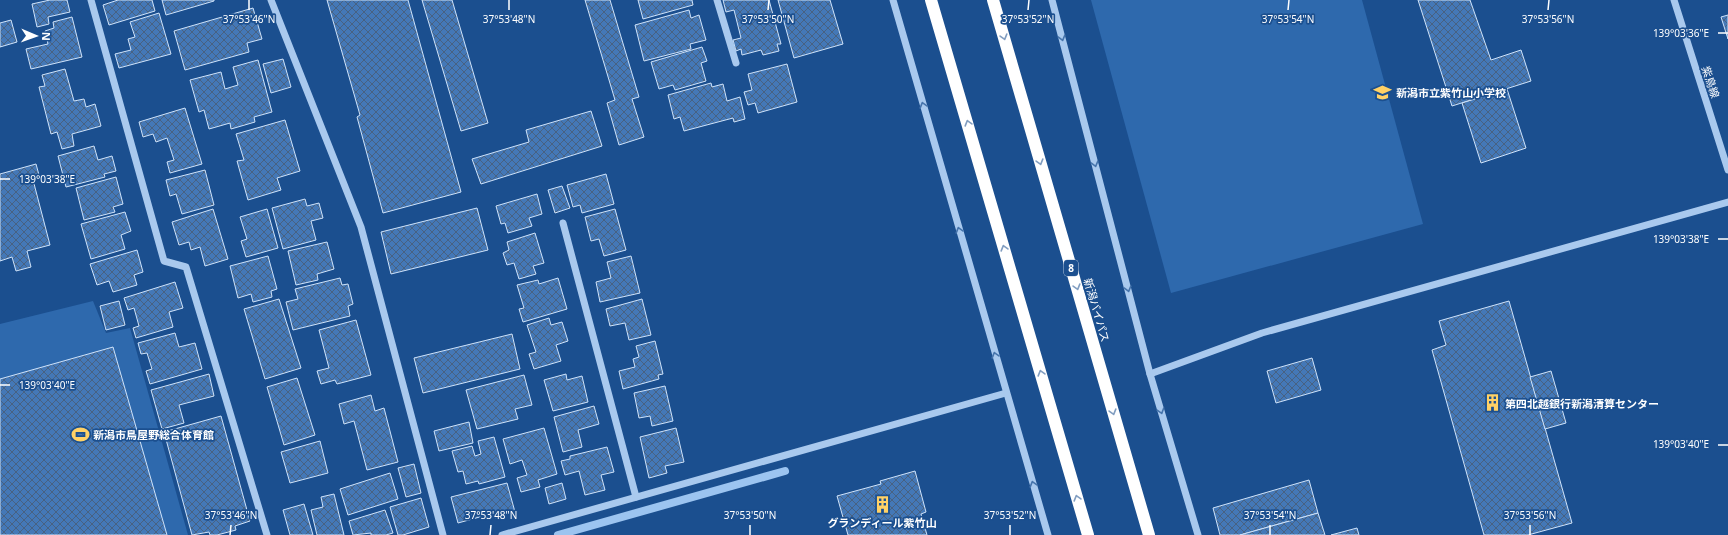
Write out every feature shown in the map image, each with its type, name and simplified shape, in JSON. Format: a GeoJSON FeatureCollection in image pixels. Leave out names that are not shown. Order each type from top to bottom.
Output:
{"type":"FeatureCollection","features":[{"type":"Feature","properties":{"kind":"highway"},"geometry":{"type":"LineString","coordinates":[[932,0],[1088,535]]}},
{"type":"Feature","properties":{"kind":"highway","name":"新潟バイパス"},"geometry":{"type":"LineString","coordinates":[[993,0],[1149,535]]}},
{"type":"Feature","properties":{"kind":"street"},"geometry":{"type":"LineString","coordinates":[[91,0],[164,261],[186,267],[267,535]]}},
{"type":"Feature","properties":{"kind":"street"},"geometry":{"type":"LineString","coordinates":[[271,0],[361,227],[443,535]]}},
{"type":"Feature","properties":{"kind":"street"},"geometry":{"type":"LineString","coordinates":[[717,0],[736,63]]}},
{"type":"Feature","properties":{"kind":"street"},"geometry":{"type":"LineString","coordinates":[[892,0],[1048,535]]}},
{"type":"Feature","properties":{"kind":"street"},"geometry":{"type":"LineString","coordinates":[[1052,0],[1150,374],[1198,535]]}},
{"type":"Feature","properties":{"kind":"street","name":"紫鳥線"},"geometry":{"type":"LineString","coordinates":[[1674,0],[1728,170]]}},
{"type":"Feature","properties":{"kind":"street"},"geometry":{"type":"LineString","coordinates":[[1150,374],[1262,333],[1728,202]]}},
{"type":"Feature","properties":{"kind":"street"},"geometry":{"type":"LineString","coordinates":[[564,223],[636,497]]}},
{"type":"Feature","properties":{"kind":"street"},"geometry":{"type":"LineString","coordinates":[[502,535],[1006,393]]}},
{"type":"Feature","properties":{"kind":"shaded area"},"geometry":{"type":"Polygon","coordinates":[[[1091,0],[1362,0],[1423,224],[1171,293],[1091,0]]]}},
{"type":"Feature","properties":{"kind":"shaded area","name":"新潟市鳥屋野総合体育館"},"geometry":{"type":"Polygon","coordinates":[[[93,301],[106,333],[130,328],[188,535],[0,535],[0,324],[93,301]]]}},
{"type":"Feature","properties":{"kind":"building"},"geometry":{"type":"Polygon","coordinates":[[[50,0],[67,0],[70,12],[48,17],[49,24],[37,27],[32,4],[50,0]]]}},
{"type":"Feature","properties":{"kind":"building"},"geometry":{"type":"Polygon","coordinates":[[[118,0],[152,0],[155,11],[109,25],[103,5],[118,0]]]}},
{"type":"Feature","properties":{"kind":"building"},"geometry":{"type":"Polygon","coordinates":[[[162,0],[214,0],[214,1],[166,15],[162,0]]]}},
{"type":"Feature","properties":{"kind":"building"},"geometry":{"type":"Polygon","coordinates":[[[327,0],[408,0],[461,192],[383,213],[357,117],[360,115],[327,0]]]}},
{"type":"Feature","properties":{"kind":"building"},"geometry":{"type":"Polygon","coordinates":[[[422,0],[452,0],[488,123],[461,131],[422,0]]]}},
{"type":"Feature","properties":{"kind":"building"},"geometry":{"type":"Polygon","coordinates":[[[585,0],[610,0],[639,97],[632,99],[644,137],[619,145],[607,103],[615,100],[585,0]]]}},
{"type":"Feature","properties":{"kind":"building"},"geometry":{"type":"Polygon","coordinates":[[[638,0],[692,0],[693,5],[643,19],[638,0]]]}},
{"type":"Feature","properties":{"kind":"building"},"geometry":{"type":"Polygon","coordinates":[[[723,0],[769,0],[781,44],[777,44],[779,51],[763,55],[761,50],[742,55],[741,49],[736,51],[733,40],[741,38],[734,10],[726,12],[723,0]]]}},
{"type":"Feature","properties":{"kind":"building"},"geometry":{"type":"Polygon","coordinates":[[[778,0],[830,0],[843,44],[794,58],[778,0]]]}},
{"type":"Feature","properties":{"kind":"building"},"geometry":{"type":"Polygon","coordinates":[[[1418,0],[1470,0],[1491,60],[1521,50],[1531,81],[1452,106],[1418,0]]]}},
{"type":"Feature","properties":{"kind":"building"},"geometry":{"type":"Polygon","coordinates":[[[253,8],[262,39],[247,43],[249,52],[185,70],[174,31],[253,8]]]}},
{"type":"Feature","properties":{"kind":"building"},"geometry":{"type":"Polygon","coordinates":[[[689,10],[691,18],[699,15],[706,40],[690,44],[691,49],[644,61],[635,25],[689,10]]]}},
{"type":"Feature","properties":{"kind":"building"},"geometry":{"type":"Polygon","coordinates":[[[159,13],[171,54],[119,68],[115,54],[131,50],[128,39],[135,37],[130,22],[159,13]]]}},
{"type":"Feature","properties":{"kind":"building"},"geometry":{"type":"Polygon","coordinates":[[[1728,15],[1728,39],[1721,17],[1728,15]]]}},
{"type":"Feature","properties":{"kind":"building"},"geometry":{"type":"Polygon","coordinates":[[[72,17],[82,57],[31,69],[26,49],[48,44],[45,31],[54,28],[53,22],[72,17]]]}},
{"type":"Feature","properties":{"kind":"building"},"geometry":{"type":"Polygon","coordinates":[[[11,20],[17,42],[0,47],[0,23],[11,20]]]}},
{"type":"Feature","properties":{"kind":"building"},"geometry":{"type":"Polygon","coordinates":[[[702,47],[707,61],[701,63],[706,81],[675,90],[673,85],[659,89],[651,62],[702,47]]]}},
{"type":"Feature","properties":{"kind":"building"},"geometry":{"type":"Polygon","coordinates":[[[283,59],[291,87],[271,93],[263,64],[283,59]]]}},
{"type":"Feature","properties":{"kind":"building"},"geometry":{"type":"Polygon","coordinates":[[[258,60],[272,112],[254,117],[255,122],[231,129],[230,123],[209,129],[204,110],[199,112],[190,80],[221,72],[225,89],[238,85],[233,67],[258,60]]]}},
{"type":"Feature","properties":{"kind":"building"},"geometry":{"type":"Polygon","coordinates":[[[787,64],[797,102],[758,113],[755,103],[748,105],[744,92],[752,90],[748,74],[787,64]]]}},
{"type":"Feature","properties":{"kind":"building"},"geometry":{"type":"Polygon","coordinates":[[[65,69],[74,101],[84,99],[86,107],[95,104],[101,126],[72,134],[74,146],[62,149],[57,132],[51,134],[39,87],[45,86],[42,75],[65,69]]]}},
{"type":"Feature","properties":{"kind":"building"},"geometry":{"type":"Polygon","coordinates":[[[711,83],[712,87],[723,84],[727,101],[740,97],[745,119],[734,122],[733,118],[684,131],[680,117],[674,119],[668,95],[711,83]]]}},
{"type":"Feature","properties":{"kind":"building"},"geometry":{"type":"Polygon","coordinates":[[[1507,89],[1526,148],[1481,163],[1462,103],[1507,89]]]}},
{"type":"Feature","properties":{"kind":"building"},"geometry":{"type":"Polygon","coordinates":[[[185,108],[202,164],[170,173],[167,162],[174,160],[167,138],[156,142],[153,134],[143,137],[139,122],[185,108]]]}},
{"type":"Feature","properties":{"kind":"building"},"geometry":{"type":"Polygon","coordinates":[[[591,111],[602,146],[481,184],[472,159],[529,142],[526,130],[591,111]]]}},
{"type":"Feature","properties":{"kind":"building"},"geometry":{"type":"Polygon","coordinates":[[[285,120],[300,171],[277,178],[281,190],[248,200],[237,161],[244,160],[236,134],[285,120]]]}},
{"type":"Feature","properties":{"kind":"building"},"geometry":{"type":"Polygon","coordinates":[[[94,146],[98,160],[112,156],[116,171],[104,174],[105,177],[66,187],[58,156],[94,146]]]}},
{"type":"Feature","properties":{"kind":"building"},"geometry":{"type":"Polygon","coordinates":[[[36,164],[39,175],[32,176],[50,245],[27,251],[31,267],[16,271],[12,257],[0,261],[0,174],[36,164]]]}},
{"type":"Feature","properties":{"kind":"building"},"geometry":{"type":"Polygon","coordinates":[[[205,170],[214,205],[182,214],[176,194],[170,196],[166,180],[205,170]]]}},
{"type":"Feature","properties":{"kind":"building"},"geometry":{"type":"Polygon","coordinates":[[[606,174],[614,204],[582,213],[580,205],[573,207],[567,185],[606,174]]]}},
{"type":"Feature","properties":{"kind":"building"},"geometry":{"type":"Polygon","coordinates":[[[116,177],[123,204],[113,207],[115,212],[84,220],[76,188],[116,177]]]}},
{"type":"Feature","properties":{"kind":"building"},"geometry":{"type":"Polygon","coordinates":[[[562,186],[570,208],[555,213],[548,190],[562,186]]]}},
{"type":"Feature","properties":{"kind":"building"},"geometry":{"type":"Polygon","coordinates":[[[537,194],[542,214],[529,218],[532,226],[508,233],[505,223],[501,224],[496,206],[537,194]]]}},
{"type":"Feature","properties":{"kind":"building"},"geometry":{"type":"Polygon","coordinates":[[[305,199],[307,206],[319,203],[323,218],[311,221],[316,240],[283,249],[272,208],[305,199]]]}},
{"type":"Feature","properties":{"kind":"building"},"geometry":{"type":"Polygon","coordinates":[[[477,208],[488,250],[391,274],[381,232],[477,208]]]}},
{"type":"Feature","properties":{"kind":"building"},"geometry":{"type":"Polygon","coordinates":[[[213,209],[228,259],[205,266],[200,247],[191,250],[189,242],[179,245],[172,222],[213,209]]]}},
{"type":"Feature","properties":{"kind":"building"},"geometry":{"type":"Polygon","coordinates":[[[267,209],[278,248],[246,257],[241,241],[247,239],[240,217],[267,209]]]}},
{"type":"Feature","properties":{"kind":"building"},"geometry":{"type":"Polygon","coordinates":[[[615,209],[626,250],[604,256],[599,239],[591,241],[585,217],[615,209]]]}},
{"type":"Feature","properties":{"kind":"building"},"geometry":{"type":"Polygon","coordinates":[[[125,212],[131,231],[121,235],[125,249],[91,259],[81,224],[125,212]]]}},
{"type":"Feature","properties":{"kind":"building"},"geometry":{"type":"Polygon","coordinates":[[[535,233],[544,263],[533,266],[536,274],[519,279],[514,263],[507,265],[503,253],[509,250],[507,242],[535,233]]]}},
{"type":"Feature","properties":{"kind":"building"},"geometry":{"type":"Polygon","coordinates":[[[327,242],[334,269],[317,274],[318,280],[296,285],[288,251],[327,242]]]}},
{"type":"Feature","properties":{"kind":"building"},"geometry":{"type":"Polygon","coordinates":[[[137,250],[143,272],[134,275],[137,285],[113,292],[109,281],[97,285],[90,264],[137,250]]]}},
{"type":"Feature","properties":{"kind":"building"},"geometry":{"type":"Polygon","coordinates":[[[268,256],[277,289],[271,291],[272,297],[253,302],[251,294],[238,298],[230,266],[268,256]]]}},
{"type":"Feature","properties":{"kind":"building"},"geometry":{"type":"Polygon","coordinates":[[[631,256],[640,293],[600,302],[596,282],[611,278],[607,262],[631,256]]]}},
{"type":"Feature","properties":{"kind":"building"},"geometry":{"type":"Polygon","coordinates":[[[340,278],[342,285],[348,284],[353,304],[348,306],[350,316],[293,330],[286,302],[298,299],[295,289],[340,278]]]}},
{"type":"Feature","properties":{"kind":"building"},"geometry":{"type":"Polygon","coordinates":[[[558,278],[567,309],[523,322],[519,309],[524,308],[517,285],[538,280],[539,284],[558,278]]]}},
{"type":"Feature","properties":{"kind":"building"},"geometry":{"type":"Polygon","coordinates":[[[175,282],[183,308],[169,312],[173,327],[136,338],[133,328],[139,326],[134,308],[128,310],[124,298],[175,282]]]}},
{"type":"Feature","properties":{"kind":"building"},"geometry":{"type":"Polygon","coordinates":[[[279,299],[301,368],[265,379],[244,309],[279,299]]]}},
{"type":"Feature","properties":{"kind":"building"},"geometry":{"type":"Polygon","coordinates":[[[642,299],[651,335],[629,340],[625,323],[610,326],[606,309],[642,299]]]}},
{"type":"Feature","properties":{"kind":"building"},"geometry":{"type":"Polygon","coordinates":[[[119,301],[125,325],[106,330],[100,306],[119,301]]]}},
{"type":"Feature","properties":{"kind":"building","name":"第四北越銀行新潟清算センター"},"geometry":{"type":"Polygon","coordinates":[[[1509,301],[1572,523],[1528,535],[1484,535],[1432,350],[1446,345],[1439,321],[1509,301]]]}},
{"type":"Feature","properties":{"kind":"building"},"geometry":{"type":"Polygon","coordinates":[[[549,318],[551,325],[562,322],[568,341],[556,345],[561,361],[534,369],[529,354],[536,352],[527,325],[549,318]]]}},
{"type":"Feature","properties":{"kind":"building"},"geometry":{"type":"Polygon","coordinates":[[[356,320],[371,375],[337,384],[335,380],[321,384],[317,371],[329,368],[319,330],[356,320]]]}},
{"type":"Feature","properties":{"kind":"building"},"geometry":{"type":"Polygon","coordinates":[[[175,333],[179,347],[195,343],[202,369],[150,384],[146,371],[152,369],[147,353],[141,354],[138,343],[175,333]]]}},
{"type":"Feature","properties":{"kind":"building"},"geometry":{"type":"Polygon","coordinates":[[[512,334],[520,369],[423,393],[414,358],[512,334]]]}},
{"type":"Feature","properties":{"kind":"building"},"geometry":{"type":"Polygon","coordinates":[[[655,341],[663,374],[658,375],[659,379],[623,389],[619,371],[635,367],[633,359],[639,357],[636,346],[655,341]]]}},
{"type":"Feature","properties":{"kind":"building","name":"新潟市鳥屋野総合体育館"},"geometry":{"type":"Polygon","coordinates":[[[113,347],[167,535],[0,535],[0,379],[113,347]]]}},
{"type":"Feature","properties":{"kind":"building"},"geometry":{"type":"Polygon","coordinates":[[[1312,358],[1321,390],[1276,403],[1267,371],[1312,358]]]}},
{"type":"Feature","properties":{"kind":"building"},"geometry":{"type":"Polygon","coordinates":[[[1551,371],[1566,423],[1545,429],[1530,377],[1551,371]]]}},
{"type":"Feature","properties":{"kind":"building"},"geometry":{"type":"Polygon","coordinates":[[[209,374],[214,396],[179,405],[184,423],[162,429],[151,390],[209,374]]]}},
{"type":"Feature","properties":{"kind":"building"},"geometry":{"type":"Polygon","coordinates":[[[566,374],[567,380],[582,376],[588,402],[553,411],[544,380],[566,374]]]}},
{"type":"Feature","properties":{"kind":"building"},"geometry":{"type":"Polygon","coordinates":[[[524,375],[532,405],[515,409],[518,419],[477,429],[466,390],[524,375]]]}},
{"type":"Feature","properties":{"kind":"building"},"geometry":{"type":"Polygon","coordinates":[[[297,378],[315,435],[284,445],[267,387],[297,378]]]}},
{"type":"Feature","properties":{"kind":"building"},"geometry":{"type":"Polygon","coordinates":[[[665,386],[673,421],[652,426],[650,416],[639,418],[634,393],[665,386]]]}},
{"type":"Feature","properties":{"kind":"building"},"geometry":{"type":"Polygon","coordinates":[[[371,395],[375,411],[384,408],[398,462],[367,470],[354,421],[344,424],[339,404],[371,395]]]}},
{"type":"Feature","properties":{"kind":"building"},"geometry":{"type":"Polygon","coordinates":[[[594,406],[599,424],[578,430],[582,447],[563,452],[554,417],[594,406]]]}},
{"type":"Feature","properties":{"kind":"building"},"geometry":{"type":"Polygon","coordinates":[[[221,416],[250,521],[235,526],[236,530],[217,535],[210,535],[209,532],[192,535],[164,432],[221,416]]]}},
{"type":"Feature","properties":{"kind":"building"},"geometry":{"type":"Polygon","coordinates":[[[469,422],[473,443],[439,451],[434,431],[469,422]]]}},
{"type":"Feature","properties":{"kind":"building"},"geometry":{"type":"Polygon","coordinates":[[[544,428],[557,474],[538,480],[540,487],[521,492],[517,478],[527,475],[522,460],[510,464],[503,439],[544,428]]]}},
{"type":"Feature","properties":{"kind":"building"},"geometry":{"type":"Polygon","coordinates":[[[676,428],[684,462],[665,466],[667,473],[649,478],[640,437],[676,428]]]}},
{"type":"Feature","properties":{"kind":"building"},"geometry":{"type":"Polygon","coordinates":[[[494,437],[505,477],[479,484],[478,481],[466,484],[463,471],[458,472],[452,451],[472,446],[475,456],[481,454],[478,441],[494,437]]]}},
{"type":"Feature","properties":{"kind":"building"},"geometry":{"type":"Polygon","coordinates":[[[320,441],[328,473],[290,483],[281,452],[320,441]]]}},
{"type":"Feature","properties":{"kind":"building"},"geometry":{"type":"Polygon","coordinates":[[[607,447],[614,472],[601,475],[605,490],[585,495],[579,471],[565,475],[561,461],[570,459],[570,456],[607,447]]]}},
{"type":"Feature","properties":{"kind":"building"},"geometry":{"type":"Polygon","coordinates":[[[414,464],[421,493],[406,497],[398,468],[414,464]]]}},
{"type":"Feature","properties":{"kind":"building","name":"グランディール紫竹山"},"geometry":{"type":"Polygon","coordinates":[[[915,471],[926,512],[921,514],[927,535],[848,535],[837,496],[881,484],[880,481],[915,471]]]}},
{"type":"Feature","properties":{"kind":"building"},"geometry":{"type":"Polygon","coordinates":[[[390,473],[398,499],[348,515],[340,489],[390,473]]]}},
{"type":"Feature","properties":{"kind":"building"},"geometry":{"type":"Polygon","coordinates":[[[1309,480],[1318,513],[1240,535],[1220,535],[1213,508],[1309,480]]]}},
{"type":"Feature","properties":{"kind":"building"},"geometry":{"type":"Polygon","coordinates":[[[507,483],[515,512],[495,518],[494,513],[458,523],[451,497],[507,483]]]}},
{"type":"Feature","properties":{"kind":"building"},"geometry":{"type":"Polygon","coordinates":[[[562,483],[566,499],[549,504],[545,488],[562,483]]]}},
{"type":"Feature","properties":{"kind":"building"},"geometry":{"type":"Polygon","coordinates":[[[334,494],[344,535],[317,535],[311,510],[323,507],[321,497],[334,494]]]}},
{"type":"Feature","properties":{"kind":"building"},"geometry":{"type":"Polygon","coordinates":[[[421,498],[429,527],[403,535],[398,535],[390,507],[421,498]]]}},
{"type":"Feature","properties":{"kind":"building"},"geometry":{"type":"Polygon","coordinates":[[[304,504],[313,535],[290,535],[283,510],[304,504]]]}},
{"type":"Feature","properties":{"kind":"building"},"geometry":{"type":"Polygon","coordinates":[[[385,510],[393,533],[386,535],[371,535],[371,533],[353,535],[349,521],[385,510]]]}},
{"type":"Feature","properties":{"kind":"building"},"geometry":{"type":"Polygon","coordinates":[[[1318,513],[1325,535],[1240,535],[1318,513]]]}},
{"type":"Feature","properties":{"kind":"building"},"geometry":{"type":"Polygon","coordinates":[[[1357,528],[1359,535],[1331,535],[1357,528]]]}},
{"type":"Feature","properties":{"kind":"waterway"},"geometry":{"type":"LineString","coordinates":[[558,535],[785,471]]}},
{"type":"Feature","properties":{"kind":"place","name":"新潟市立紫竹山小学校"},"geometry":{"type":"Point","coordinates":[1383,92]}},
{"type":"Feature","properties":{"kind":"place","name":"第四北越銀行新潟清算センター"},"geometry":{"type":"Point","coordinates":[1492,403]}},
{"type":"Feature","properties":{"kind":"place","name":"新潟市鳥屋野総合体育館"},"geometry":{"type":"Point","coordinates":[80,434]}},
{"type":"Feature","properties":{"kind":"place","name":"グランディール紫竹山"},"geometry":{"type":"Point","coordinates":[882,504]}}]}
